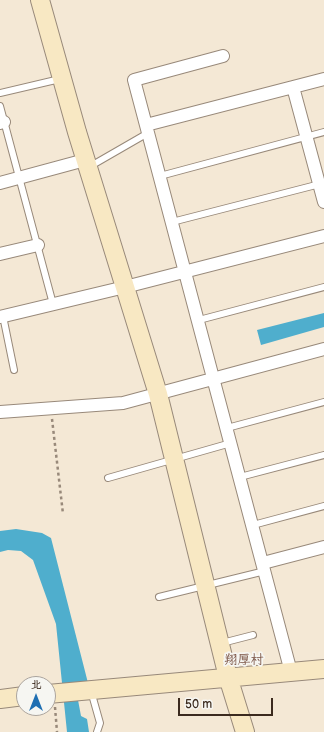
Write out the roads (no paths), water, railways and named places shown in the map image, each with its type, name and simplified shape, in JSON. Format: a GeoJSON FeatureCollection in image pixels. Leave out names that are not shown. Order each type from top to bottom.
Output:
{"type":"FeatureCollection","features":[{"type":"Feature","properties":{"kind":"street"},"geometry":{"type":"LineString","coordinates":[[40,0],[87,164],[158,394],[228,678],[245,732]]}},
{"type":"Feature","properties":{"kind":"street"},"geometry":{"type":"LineString","coordinates":[[223,56],[134,80],[291,672]]}},
{"type":"Feature","properties":{"kind":"street"},"geometry":{"type":"LineString","coordinates":[[147,129],[324,79]]}},
{"type":"Feature","properties":{"kind":"street"},"geometry":{"type":"LineString","coordinates":[[293,87],[322,184],[324,202]]}},
{"type":"Feature","properties":{"kind":"street"},"geometry":{"type":"LineString","coordinates":[[0,183],[87,164]]}},
{"type":"Feature","properties":{"kind":"street"},"geometry":{"type":"LineString","coordinates":[[2,317],[186,272],[324,236]]}},
{"type":"Feature","properties":{"kind":"street"},"geometry":{"type":"LineString","coordinates":[[0,254],[38,245]]}},
{"type":"Feature","properties":{"kind":"street"},"geometry":{"type":"LineString","coordinates":[[0,412],[123,403],[324,349]]}},
{"type":"Feature","properties":{"kind":"street"},"geometry":{"type":"LineString","coordinates":[[264,567],[324,547]]}},
{"type":"Feature","properties":{"kind":"street"},"geometry":{"type":"LineString","coordinates":[[56,694],[324,669]]}},
{"type":"Feature","properties":{"kind":"street"},"geometry":{"type":"LineString","coordinates":[[0,699],[16,697]]}},
{"type":"Feature","properties":{"kind":"lane"},"geometry":{"type":"LineString","coordinates":[[0,93],[62,78]]}},
{"type":"Feature","properties":{"kind":"lane"},"geometry":{"type":"LineString","coordinates":[[0,106],[2,123],[20,178],[53,304]]}},
{"type":"Feature","properties":{"kind":"lane"},"geometry":{"type":"LineString","coordinates":[[87,164],[147,129]]}},
{"type":"Feature","properties":{"kind":"lane"},"geometry":{"type":"LineString","coordinates":[[160,176],[324,132]]}},
{"type":"Feature","properties":{"kind":"lane"},"geometry":{"type":"LineString","coordinates":[[172,222],[322,184]]}},
{"type":"Feature","properties":{"kind":"lane"},"geometry":{"type":"LineString","coordinates":[[198,320],[324,287]]}},
{"type":"Feature","properties":{"kind":"lane"},"geometry":{"type":"LineString","coordinates":[[2,317],[14,370]]}},
{"type":"Feature","properties":{"kind":"lane"},"geometry":{"type":"LineString","coordinates":[[227,428],[324,402]]}},
{"type":"Feature","properties":{"kind":"lane"},"geometry":{"type":"LineString","coordinates":[[108,478],[231,443]]}},
{"type":"Feature","properties":{"kind":"lane"},"geometry":{"type":"LineString","coordinates":[[240,477],[324,455]]}},
{"type":"Feature","properties":{"kind":"lane"},"geometry":{"type":"LineString","coordinates":[[253,525],[324,506]]}},
{"type":"Feature","properties":{"kind":"lane"},"geometry":{"type":"LineString","coordinates":[[159,597],[264,567]]}},
{"type":"Feature","properties":{"kind":"lane"},"geometry":{"type":"LineString","coordinates":[[220,644],[253,635]]}},
{"type":"Feature","properties":{"kind":"lane"},"geometry":{"type":"LineString","coordinates":[[90,690],[100,723],[98,732]]}},
{"type":"Feature","properties":{"kind":"water"},"geometry":{"type":"Polygon","coordinates":[[[324,313],[324,327],[261,345],[257,330],[324,313]]]}},
{"type":"Feature","properties":{"kind":"water"},"geometry":{"type":"Polygon","coordinates":[[[16,529],[42,533],[51,538],[88,683],[78,700],[81,716],[87,719],[89,732],[67,732],[56,624],[33,560],[21,551],[8,550],[0,552],[0,531],[16,529]]]}},
{"type":"Feature","properties":{"kind":"district","name":"翔厚村"},"geometry":{"type":"Point","coordinates":[244,661]}}]}
